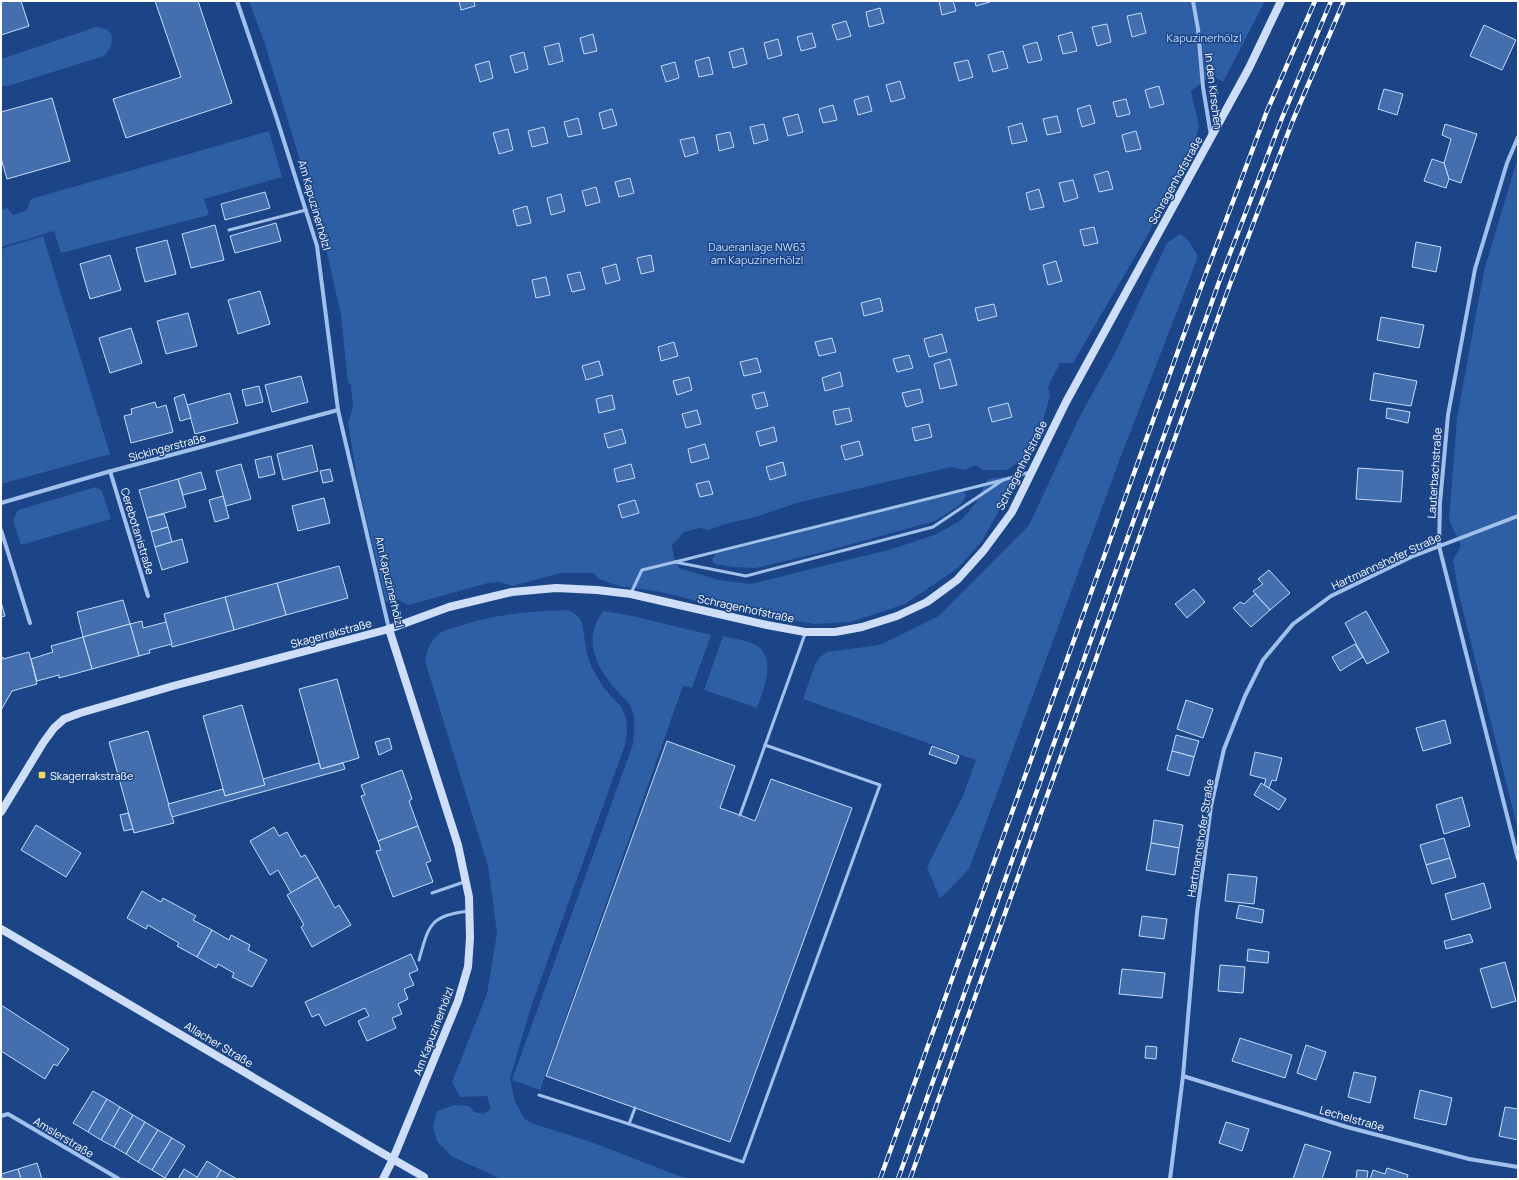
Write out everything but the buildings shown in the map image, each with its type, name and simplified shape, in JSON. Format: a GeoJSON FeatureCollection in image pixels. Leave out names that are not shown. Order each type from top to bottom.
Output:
{"type":"FeatureCollection","features":[{"type":"Feature","properties":{"kind":"street","name":"Am Kapuzinerhölzl"},"geometry":{"type":"LineString","coordinates":[[237,1],[276,116],[317,246],[338,410],[389,629],[458,845],[469,897],[470,938],[468,967],[458,1001],[393,1159],[383,1179]]}},
{"type":"Feature","properties":{"kind":"street","name":"In den Kirschen"},"geometry":{"type":"LineString","coordinates":[[1193,1],[1198,29],[1203,87],[1211,136]]}},
{"type":"Feature","properties":{"kind":"street","name":"Schragenhofstraße"},"geometry":{"type":"LineString","coordinates":[[389,629],[449,607],[512,592],[556,588],[597,590],[631,594],[766,625],[805,632],[835,632],[862,627],[897,616],[927,602],[957,580],[984,550],[1012,512],[1066,402],[1249,68],[1281,1]]}},
{"type":"Feature","properties":{"kind":"street","name":"Lauterbachstraße"},"geometry":{"type":"LineString","coordinates":[[1518,137],[1507,163],[1474,277],[1448,415],[1440,504],[1439,546],[1518,859]]}},
{"type":"Feature","properties":{"kind":"street","name":"Sickingerstraße"},"geometry":{"type":"LineString","coordinates":[[1,503],[338,410]]}},
{"type":"Feature","properties":{"kind":"street","name":"Cerebotanistraße"},"geometry":{"type":"LineString","coordinates":[[110,472],[148,596]]}},
{"type":"Feature","properties":{"kind":"street","name":"Hartmannshofer Straße"},"geometry":{"type":"LineString","coordinates":[[1170,1179],[1183,1076],[1197,913],[1211,806],[1224,749],[1245,696],[1263,660],[1292,624],[1331,596],[1411,557],[1518,516]]}},
{"type":"Feature","properties":{"kind":"street"},"geometry":{"type":"LineString","coordinates":[[1,530],[30,623]]}},
{"type":"Feature","properties":{"kind":"street","name":"Skagerrakstraße"},"geometry":{"type":"LineString","coordinates":[[1,812],[43,743],[54,728],[64,719],[173,686],[389,629]]}},
{"type":"Feature","properties":{"kind":"street","name":"Allacher Straße"},"geometry":{"type":"LineString","coordinates":[[1,929],[425,1178]]}},
{"type":"Feature","properties":{"kind":"street","name":"Lechelstraße"},"geometry":{"type":"LineString","coordinates":[[1183,1076],[1347,1127],[1469,1159],[1518,1167]]}},
{"type":"Feature","properties":{"kind":"street","name":"Amslerstraße"},"geometry":{"type":"LineString","coordinates":[[1,1116],[8,1114],[118,1179]]}},
{"type":"Feature","properties":{"kind":"lane"},"geometry":{"type":"LineString","coordinates":[[229,230],[306,210]]}},
{"type":"Feature","properties":{"kind":"lane"},"geometry":{"type":"LineString","coordinates":[[631,594],[642,570],[1031,472]]}},
{"type":"Feature","properties":{"kind":"lane"},"geometry":{"type":"LineString","coordinates":[[675,562],[746,576],[933,527],[1003,480]]}},
{"type":"Feature","properties":{"kind":"lane"},"geometry":{"type":"LineString","coordinates":[[740,815],[805,632]]}},
{"type":"Feature","properties":{"kind":"lane"},"geometry":{"type":"LineString","coordinates":[[539,1094],[743,1162],[880,786],[765,745]]}},
{"type":"Feature","properties":{"kind":"lane"},"geometry":{"type":"LineString","coordinates":[[432,893],[465,882]]}},
{"type":"Feature","properties":{"kind":"lane"},"geometry":{"type":"LineString","coordinates":[[420,960],[427,933],[436,920],[449,913],[469,911]]}},
{"type":"Feature","properties":{"kind":"lane"},"geometry":{"type":"LineString","coordinates":[[629,1124],[635,1108]]}},
{"type":"Feature","properties":{"kind":"green space","name":"Daueranlage NW63 am Kapuzinerhölzl"},"geometry":{"type":"Polygon","coordinates":[[[249,1],[1265,1],[1223,82],[1212,75],[1191,91],[1199,126],[1192,154],[1147,236],[1073,363],[1060,363],[1048,387],[1050,396],[1035,448],[1023,459],[1007,470],[982,470],[976,465],[964,470],[951,467],[796,503],[756,517],[725,524],[709,530],[700,528],[684,532],[672,545],[674,559],[679,568],[718,580],[751,584],[892,549],[937,534],[961,520],[975,504],[988,479],[1009,476],[1013,485],[982,541],[958,568],[905,604],[851,622],[815,624],[771,617],[661,592],[619,586],[599,579],[594,573],[561,573],[512,586],[500,582],[488,583],[408,605],[399,600],[386,602],[358,484],[348,423],[353,407],[351,384],[348,383],[341,315],[325,244],[264,41],[249,1]]]}},
{"type":"Feature","properties":{"kind":"green space"},"geometry":{"type":"Polygon","coordinates":[[[96,27],[107,30],[112,37],[111,47],[104,56],[8,86],[1,86],[1,59],[96,27]]]}},
{"type":"Feature","properties":{"kind":"green space"},"geometry":{"type":"Polygon","coordinates":[[[269,131],[282,177],[204,199],[209,215],[61,253],[54,231],[1,247],[1,210],[7,208],[13,215],[27,210],[31,199],[269,131]]]}},
{"type":"Feature","properties":{"kind":"green space"},"geometry":{"type":"Polygon","coordinates":[[[1518,157],[1518,830],[1459,595],[1453,560],[1461,546],[1449,520],[1457,418],[1484,271],[1518,157]]]}},
{"type":"Feature","properties":{"kind":"green space"},"geometry":{"type":"Polygon","coordinates":[[[1180,234],[1188,240],[1198,256],[1121,456],[969,869],[940,899],[927,867],[963,796],[976,760],[803,699],[815,665],[819,658],[827,652],[880,645],[939,616],[1029,525],[1080,416],[1116,351],[1167,243],[1180,234]]]}},
{"type":"Feature","properties":{"kind":"green space"},"geometry":{"type":"Polygon","coordinates":[[[43,236],[110,454],[1,484],[1,249],[43,236]]]}},
{"type":"Feature","properties":{"kind":"green space"},"geometry":{"type":"Polygon","coordinates":[[[96,487],[102,491],[111,519],[21,545],[13,520],[18,510],[96,487]]]}},
{"type":"Feature","properties":{"kind":"green space"},"geometry":{"type":"Polygon","coordinates":[[[965,492],[966,496],[961,504],[935,521],[823,552],[756,568],[732,567],[715,564],[712,560],[715,554],[947,495],[965,492]]]}},
{"type":"Feature","properties":{"kind":"green space"},"geometry":{"type":"Polygon","coordinates":[[[568,610],[578,616],[582,622],[587,655],[592,668],[603,687],[622,708],[626,718],[627,729],[625,745],[531,1007],[510,1078],[515,1102],[525,1119],[534,1124],[591,1142],[687,1179],[501,1179],[451,1156],[437,1141],[433,1127],[437,1111],[454,1105],[469,1106],[474,1112],[483,1114],[491,1109],[487,1096],[460,1097],[452,1082],[487,994],[497,933],[488,866],[425,661],[427,653],[431,643],[441,633],[483,619],[511,614],[568,610]]]}},
{"type":"Feature","properties":{"kind":"green space"},"geometry":{"type":"Polygon","coordinates":[[[603,611],[628,615],[711,635],[692,688],[683,686],[540,1090],[512,1080],[633,744],[634,723],[631,707],[603,673],[594,653],[593,633],[603,611]]]}},
{"type":"Feature","properties":{"kind":"green space"},"geometry":{"type":"Polygon","coordinates":[[[723,636],[752,643],[763,651],[768,666],[765,684],[757,708],[704,690],[723,636]]]}},
{"type":"Feature","properties":{"kind":"railway"},"geometry":{"type":"LineString","coordinates":[[880,1179],[1205,276],[1267,111],[1315,1]]}},
{"type":"Feature","properties":{"kind":"railway"},"geometry":{"type":"LineString","coordinates":[[898,1179],[1219,282],[1282,118],[1331,1]]}},
{"type":"Feature","properties":{"kind":"railway"},"geometry":{"type":"LineString","coordinates":[[910,1179],[1229,287],[1293,120],[1344,1]]}},
{"type":"Feature","properties":{"kind":"place","name":"Skagerrakstraße"},"geometry":{"type":"Point","coordinates":[42,775]}},
{"type":"Feature","properties":{"kind":"park label","name":"Kapuzinerhölzl"},"geometry":{"type":"Point","coordinates":[1204,37]}}]}
